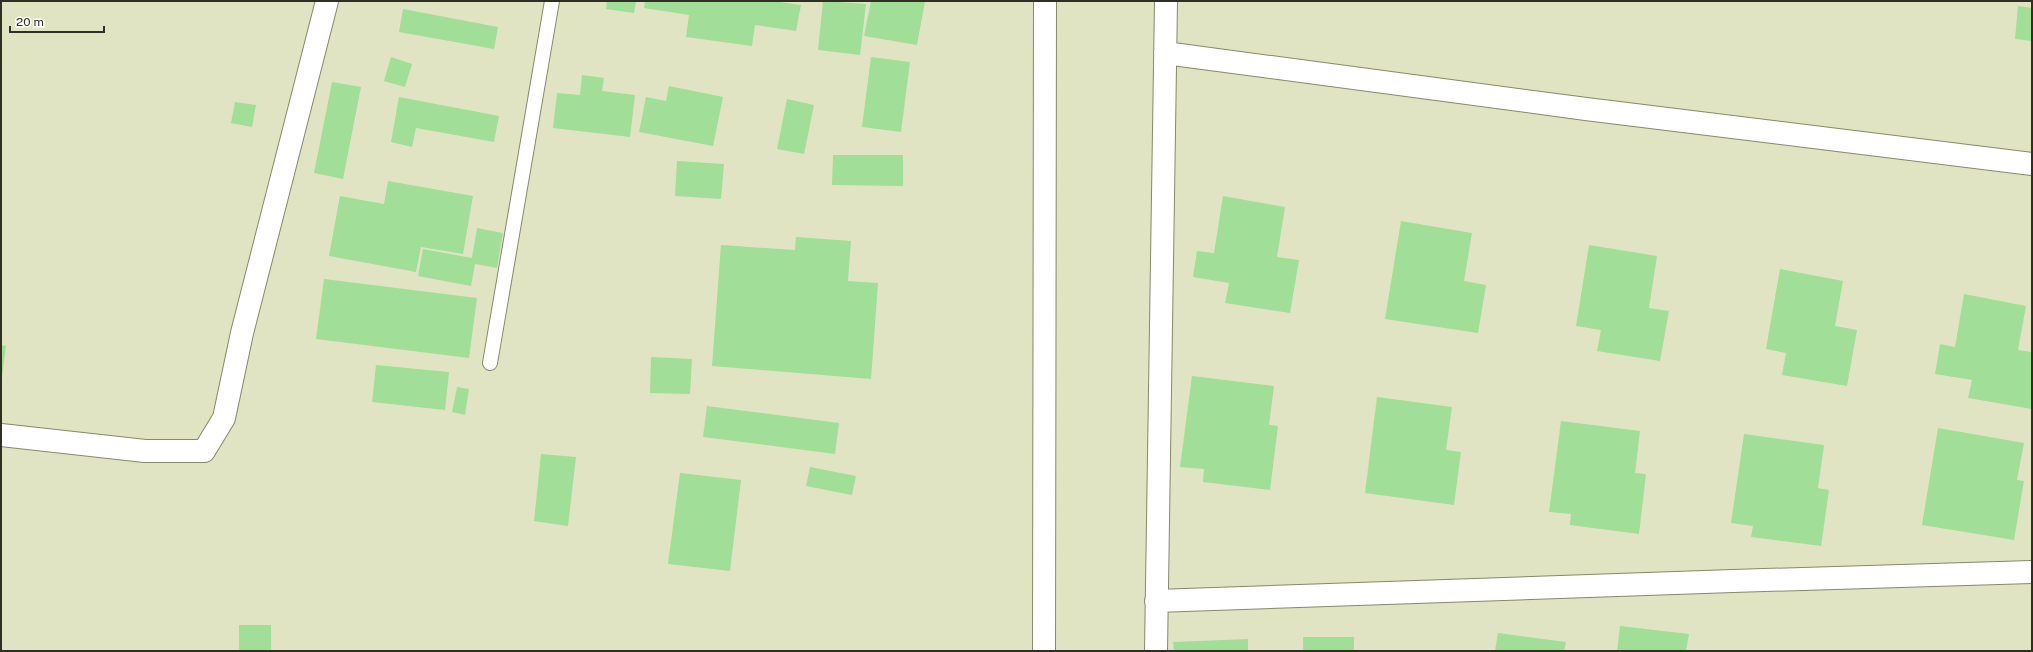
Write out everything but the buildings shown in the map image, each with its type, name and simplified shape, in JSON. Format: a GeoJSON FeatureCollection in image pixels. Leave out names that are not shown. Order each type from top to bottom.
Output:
{"type":"FeatureCollection","features":[{"type":"Feature","properties":{"kind":"street"},"geometry":{"type":"LineString","coordinates":[[1,435],[144,451],[204,451],[224,418],[242,333],[327,1]]}},
{"type":"Feature","properties":{"kind":"street"},"geometry":{"type":"LineString","coordinates":[[1044,651],[1045,1]]}},
{"type":"Feature","properties":{"kind":"street"},"geometry":{"type":"LineString","coordinates":[[1156,651],[1166,1]]}},
{"type":"Feature","properties":{"kind":"street"},"geometry":{"type":"LineString","coordinates":[[1165,53],[1586,109],[2032,164]]}},
{"type":"Feature","properties":{"kind":"street"},"geometry":{"type":"LineString","coordinates":[[1156,601],[1733,580],[2032,572]]}},
{"type":"Feature","properties":{"kind":"lane"},"geometry":{"type":"LineString","coordinates":[[490,362],[552,1]]}}]}
